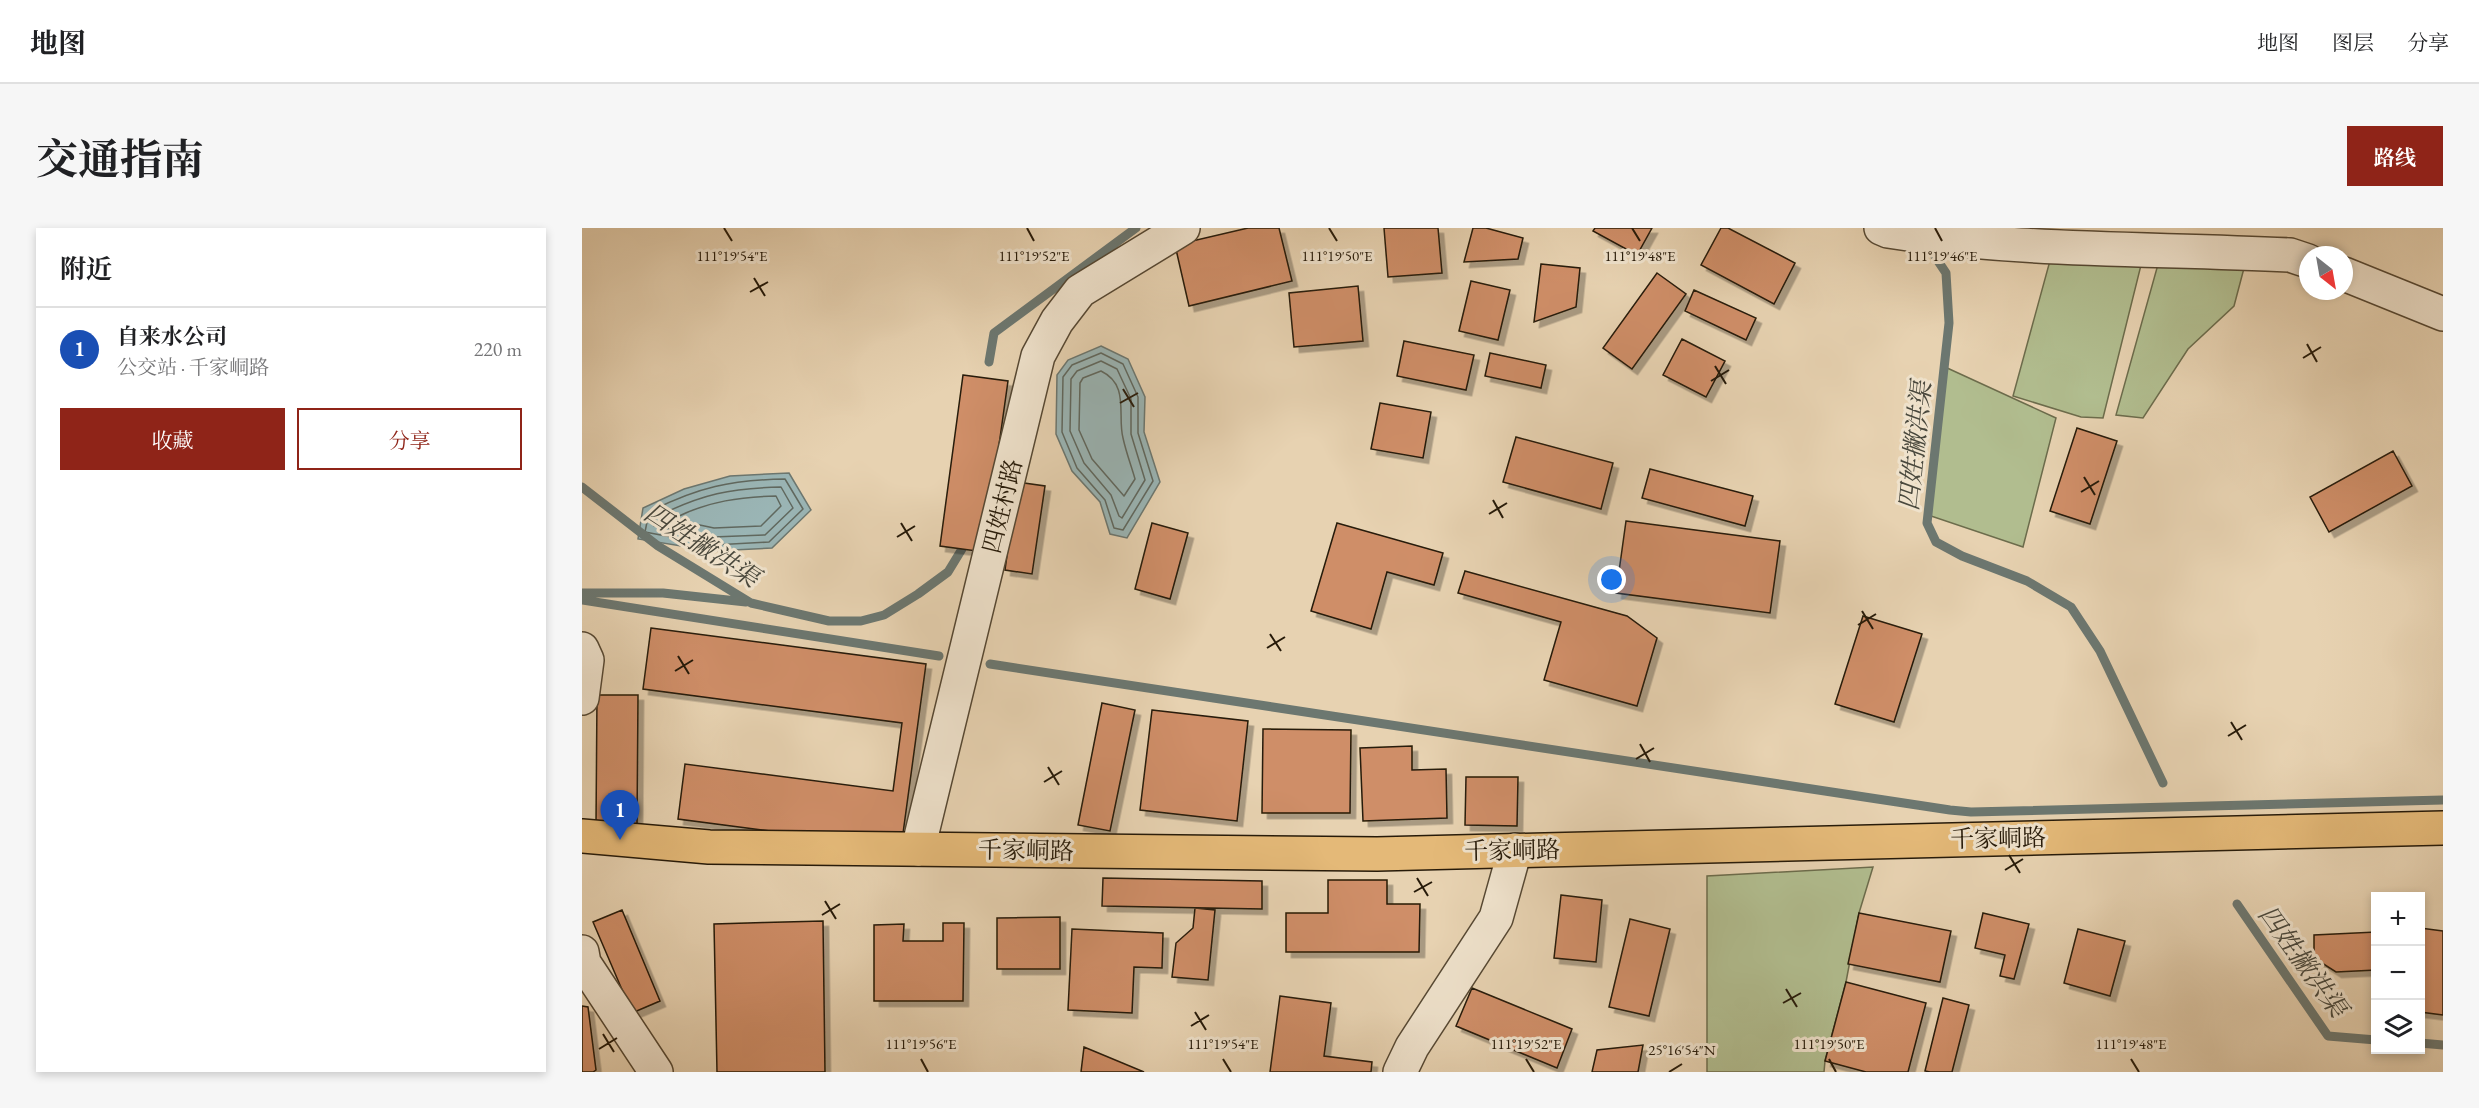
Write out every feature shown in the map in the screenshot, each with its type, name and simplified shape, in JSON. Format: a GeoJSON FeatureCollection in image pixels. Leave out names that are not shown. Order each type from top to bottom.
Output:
{"type":"FeatureCollection","features":[{"type":"Feature","properties":{"kind":"main road","name":"千家峒路"},"geometry":{"type":"LineString","coordinates":[[582,836],[709,848],[1365,854],[2443,828]]}},
{"type":"Feature","properties":{"kind":"street","name":"四姓村路"},"geometry":{"type":"LineString","coordinates":[[918,849],[1038,356],[1057,321],[1080,291],[1183,228]]}},
{"type":"Feature","properties":{"kind":"street"},"geometry":{"type":"LineString","coordinates":[[1908,234],[2034,246],[2290,255],[2299,258]]}},
{"type":"Feature","properties":{"kind":"street"},"geometry":{"type":"LineString","coordinates":[[2353,277],[2443,314]]}},
{"type":"Feature","properties":{"kind":"street"},"geometry":{"type":"LineString","coordinates":[[582,649],[587,660],[582,698]]}},
{"type":"Feature","properties":{"kind":"street"},"geometry":{"type":"LineString","coordinates":[[1400,1072],[1412,1047],[1496,918],[1515,850]]}},
{"type":"Feature","properties":{"kind":"street"},"geometry":{"type":"LineString","coordinates":[[582,952],[584,963],[656,1072]]}},
{"type":"Feature","properties":{"kind":"green space"},"geometry":{"type":"Polygon","coordinates":[[[2054,246],[2145,249],[2103,418],[2081,417],[2013,396],[2054,246]]]}},
{"type":"Feature","properties":{"kind":"green space"},"geometry":{"type":"Polygon","coordinates":[[[2162,250],[2248,253],[2234,306],[2188,349],[2143,418],[2116,415],[2162,250]]]}},
{"type":"Feature","properties":{"kind":"green space"},"geometry":{"type":"Polygon","coordinates":[[[1945,367],[2056,418],[2023,547],[1928,515],[1945,367]]]}},
{"type":"Feature","properties":{"kind":"green space"},"geometry":{"type":"Polygon","coordinates":[[[1873,867],[1859,913],[1846,982],[1824,1072],[1707,1072],[1707,876],[1873,867]]]}},
{"type":"Feature","properties":{"kind":"water"},"geometry":{"type":"Polygon","coordinates":[[[1101,346],[1128,359],[1145,397],[1144,432],[1160,482],[1127,538],[1110,534],[1100,502],[1072,471],[1056,434],[1057,375],[1068,360],[1101,346]]]}},
{"type":"Feature","properties":{"kind":"water"},"geometry":{"type":"Polygon","coordinates":[[[789,473],[811,510],[772,548],[712,551],[638,539],[643,508],[684,489],[730,476],[789,473]]]}},
{"type":"Feature","properties":{"kind":"building"},"geometry":{"type":"Polygon","coordinates":[[[1248,228],[1279,228],[1292,281],[1189,306],[1175,245],[1248,228]]]}},
{"type":"Feature","properties":{"kind":"building"},"geometry":{"type":"Polygon","coordinates":[[[1384,228],[1438,228],[1442,273],[1388,277],[1384,228]]]}},
{"type":"Feature","properties":{"kind":"building"},"geometry":{"type":"Polygon","coordinates":[[[1473,228],[1486,228],[1523,238],[1518,259],[1464,262],[1473,228]]]}},
{"type":"Feature","properties":{"kind":"building"},"geometry":{"type":"Polygon","coordinates":[[[1595,228],[1652,228],[1637,255],[1593,231],[1595,228]]]}},
{"type":"Feature","properties":{"kind":"building"},"geometry":{"type":"Polygon","coordinates":[[[1721,228],[1728,228],[1795,263],[1774,304],[1701,265],[1721,228]]]}},
{"type":"Feature","properties":{"kind":"building"},"geometry":{"type":"Polygon","coordinates":[[[1541,264],[1580,268],[1576,307],[1534,322],[1541,264]]]}},
{"type":"Feature","properties":{"kind":"building"},"geometry":{"type":"Polygon","coordinates":[[[1657,273],[1686,294],[1632,369],[1603,348],[1657,273]]]}},
{"type":"Feature","properties":{"kind":"building"},"geometry":{"type":"Polygon","coordinates":[[[1471,281],[1510,290],[1498,340],[1459,331],[1471,281]]]}},
{"type":"Feature","properties":{"kind":"building"},"geometry":{"type":"Polygon","coordinates":[[[1358,286],[1363,341],[1294,347],[1289,293],[1358,286]]]}},
{"type":"Feature","properties":{"kind":"building"},"geometry":{"type":"Polygon","coordinates":[[[1694,290],[1756,318],[1746,340],[1685,311],[1694,290]]]}},
{"type":"Feature","properties":{"kind":"building"},"geometry":{"type":"Polygon","coordinates":[[[1682,339],[1725,361],[1706,397],[1663,375],[1682,339]]]}},
{"type":"Feature","properties":{"kind":"building"},"geometry":{"type":"Polygon","coordinates":[[[1404,341],[1474,355],[1466,390],[1397,376],[1404,341]]]}},
{"type":"Feature","properties":{"kind":"building"},"geometry":{"type":"Polygon","coordinates":[[[1490,353],[1546,365],[1541,388],[1485,376],[1490,353]]]}},
{"type":"Feature","properties":{"kind":"building"},"geometry":{"type":"Polygon","coordinates":[[[963,375],[1008,381],[984,552],[940,546],[963,375]]]}},
{"type":"Feature","properties":{"kind":"building"},"geometry":{"type":"Polygon","coordinates":[[[1380,403],[1431,412],[1423,458],[1371,449],[1380,403]]]}},
{"type":"Feature","properties":{"kind":"building"},"geometry":{"type":"Polygon","coordinates":[[[2077,428],[2117,441],[2090,524],[2050,511],[2077,428]]]}},
{"type":"Feature","properties":{"kind":"building"},"geometry":{"type":"Polygon","coordinates":[[[1516,437],[1613,463],[1601,509],[1503,482],[1516,437]]]}},
{"type":"Feature","properties":{"kind":"building"},"geometry":{"type":"Polygon","coordinates":[[[2393,451],[2412,486],[2329,532],[2310,497],[2393,451]]]}},
{"type":"Feature","properties":{"kind":"building"},"geometry":{"type":"Polygon","coordinates":[[[1650,469],[1753,496],[1745,526],[1642,498],[1650,469]]]}},
{"type":"Feature","properties":{"kind":"building"},"geometry":{"type":"Polygon","coordinates":[[[1017,482],[1045,486],[1032,574],[1005,570],[1017,482]]]}},
{"type":"Feature","properties":{"kind":"building"},"geometry":{"type":"Polygon","coordinates":[[[1626,521],[1780,541],[1770,613],[1616,593],[1626,521]]]}},
{"type":"Feature","properties":{"kind":"building"},"geometry":{"type":"Polygon","coordinates":[[[1152,523],[1188,533],[1170,599],[1135,589],[1152,523]]]}},
{"type":"Feature","properties":{"kind":"building"},"geometry":{"type":"Polygon","coordinates":[[[1337,523],[1443,553],[1434,585],[1387,572],[1371,629],[1311,611],[1337,523]]]}},
{"type":"Feature","properties":{"kind":"building"},"geometry":{"type":"Polygon","coordinates":[[[1465,571],[1627,616],[1657,638],[1637,706],[1544,680],[1561,622],[1458,593],[1465,571]]]}},
{"type":"Feature","properties":{"kind":"building"},"geometry":{"type":"Polygon","coordinates":[[[1863,616],[1922,634],[1894,722],[1835,704],[1863,616]]]}},
{"type":"Feature","properties":{"kind":"building"},"geometry":{"type":"Polygon","coordinates":[[[651,628],[926,664],[901,848],[678,819],[685,764],[893,791],[902,723],[643,689],[651,628]]]}},
{"type":"Feature","properties":{"kind":"building"},"geometry":{"type":"Polygon","coordinates":[[[597,695],[638,695],[637,824],[596,825],[597,695]]]}},
{"type":"Feature","properties":{"kind":"building"},"geometry":{"type":"Polygon","coordinates":[[[1102,703],[1135,710],[1110,831],[1078,825],[1102,703]]]}},
{"type":"Feature","properties":{"kind":"building"},"geometry":{"type":"Polygon","coordinates":[[[1152,710],[1248,721],[1237,821],[1140,810],[1152,710]]]}},
{"type":"Feature","properties":{"kind":"building"},"geometry":{"type":"Polygon","coordinates":[[[1263,729],[1351,730],[1350,813],[1262,813],[1263,729]]]}},
{"type":"Feature","properties":{"kind":"building"},"geometry":{"type":"Polygon","coordinates":[[[1412,746],[1412,770],[1446,769],[1447,818],[1363,821],[1360,748],[1412,746]]]}},
{"type":"Feature","properties":{"kind":"building"},"geometry":{"type":"Polygon","coordinates":[[[1466,777],[1518,777],[1517,826],[1465,825],[1466,777]]]}},
{"type":"Feature","properties":{"kind":"building"},"geometry":{"type":"Polygon","coordinates":[[[1103,878],[1262,881],[1262,909],[1102,906],[1103,878]]]}},
{"type":"Feature","properties":{"kind":"building"},"geometry":{"type":"Polygon","coordinates":[[[1328,880],[1387,880],[1387,904],[1420,904],[1419,952],[1286,952],[1286,913],[1328,913],[1328,880]]]}},
{"type":"Feature","properties":{"kind":"building"},"geometry":{"type":"Polygon","coordinates":[[[1561,895],[1602,900],[1596,962],[1554,958],[1561,895]]]}},
{"type":"Feature","properties":{"kind":"building"},"geometry":{"type":"Polygon","coordinates":[[[1195,908],[1215,910],[1208,980],[1172,977],[1176,943],[1193,928],[1195,908]]]}},
{"type":"Feature","properties":{"kind":"building"},"geometry":{"type":"Polygon","coordinates":[[[622,910],[660,1001],[632,1013],[593,922],[622,910]]]}},
{"type":"Feature","properties":{"kind":"building"},"geometry":{"type":"Polygon","coordinates":[[[1859,913],[1951,931],[1940,982],[1848,964],[1859,913]]]}},
{"type":"Feature","properties":{"kind":"building"},"geometry":{"type":"Polygon","coordinates":[[[1983,913],[2029,924],[2014,979],[2000,976],[2005,955],[1975,948],[1983,913]]]}},
{"type":"Feature","properties":{"kind":"building"},"geometry":{"type":"Polygon","coordinates":[[[1060,917],[1060,969],[997,969],[997,918],[1060,917]]]}},
{"type":"Feature","properties":{"kind":"building"},"geometry":{"type":"Polygon","coordinates":[[[1630,919],[1670,929],[1649,1016],[1609,1007],[1630,919]]]}},
{"type":"Feature","properties":{"kind":"building"},"geometry":{"type":"Polygon","coordinates":[[[823,921],[825,1072],[717,1072],[714,924],[823,921]]]}},
{"type":"Feature","properties":{"kind":"building"},"geometry":{"type":"Polygon","coordinates":[[[943,923],[964,923],[963,1001],[874,1001],[874,925],[904,924],[903,941],[943,941],[943,923]]]}},
{"type":"Feature","properties":{"kind":"building"},"geometry":{"type":"Polygon","coordinates":[[[1072,929],[1163,933],[1162,968],[1134,967],[1132,1013],[1068,1010],[1072,929]]]}},
{"type":"Feature","properties":{"kind":"building"},"geometry":{"type":"Polygon","coordinates":[[[2078,929],[2125,941],[2110,996],[2064,983],[2078,929]]]}},
{"type":"Feature","properties":{"kind":"building"},"geometry":{"type":"Polygon","coordinates":[[[2425,929],[2443,931],[2443,1015],[2425,1013],[2425,929]]]}},
{"type":"Feature","properties":{"kind":"building"},"geometry":{"type":"Polygon","coordinates":[[[2371,932],[2371,970],[2336,972],[2314,958],[2314,935],[2371,932]]]}},
{"type":"Feature","properties":{"kind":"building"},"geometry":{"type":"Polygon","coordinates":[[[1846,982],[1926,1003],[1908,1072],[1866,1072],[1825,1061],[1846,982]]]}},
{"type":"Feature","properties":{"kind":"building"},"geometry":{"type":"Polygon","coordinates":[[[1472,988],[1572,1029],[1557,1068],[1456,1026],[1472,988]]]}},
{"type":"Feature","properties":{"kind":"building"},"geometry":{"type":"Polygon","coordinates":[[[1280,996],[1331,1003],[1324,1056],[1372,1062],[1371,1072],[1270,1072],[1280,996]]]}},
{"type":"Feature","properties":{"kind":"building"},"geometry":{"type":"Polygon","coordinates":[[[1943,998],[1969,1005],[1952,1072],[1925,1071],[1943,998]]]}},
{"type":"Feature","properties":{"kind":"building"},"geometry":{"type":"Polygon","coordinates":[[[582,1006],[588,1007],[596,1070],[593,1072],[582,1072],[582,1006]]]}},
{"type":"Feature","properties":{"kind":"building"},"geometry":{"type":"Polygon","coordinates":[[[1643,1045],[1638,1072],[1592,1072],[1597,1050],[1643,1045]]]}},
{"type":"Feature","properties":{"kind":"building"},"geometry":{"type":"Polygon","coordinates":[[[1084,1047],[1144,1072],[1081,1072],[1084,1047]]]}},
{"type":"Feature","properties":{"kind":"waterway","name":"四姓撇洪渠"},"geometry":{"type":"LineString","coordinates":[[989,362],[994,333],[1136,228]]}},
{"type":"Feature","properties":{"kind":"waterway","name":"四姓撇洪渠"},"geometry":{"type":"LineString","coordinates":[[1928,246],[1946,273],[1949,323],[1927,523],[1936,542],[1962,556],[2027,581],[2071,607],[2100,651],[2163,783]]}},
{"type":"Feature","properties":{"kind":"waterway","name":"四姓撇洪渠"},"geometry":{"type":"LineString","coordinates":[[582,487],[658,546],[751,603],[829,621],[861,621],[884,615],[948,572],[962,549]]}},
{"type":"Feature","properties":{"kind":"waterway"},"geometry":{"type":"LineString","coordinates":[[582,593],[663,593],[746,602]]}},
{"type":"Feature","properties":{"kind":"waterway"},"geometry":{"type":"LineString","coordinates":[[582,600],[939,656]]}},
{"type":"Feature","properties":{"kind":"waterway"},"geometry":{"type":"LineString","coordinates":[[990,664],[1971,812],[2443,800]]}},
{"type":"Feature","properties":{"kind":"waterway","name":"四姓撇洪渠"},"geometry":{"type":"LineString","coordinates":[[2237,904],[2328,1036],[2371,1040]]}},
{"type":"Feature","properties":{"kind":"waterway","name":"四姓撇洪渠"},"geometry":{"type":"LineString","coordinates":[[2425,1043],[2443,1045]]}},
{"type":"Feature","properties":{"kind":"place","name":"自来水公司"},"geometry":{"type":"Point","coordinates":[620,840]}}]}
